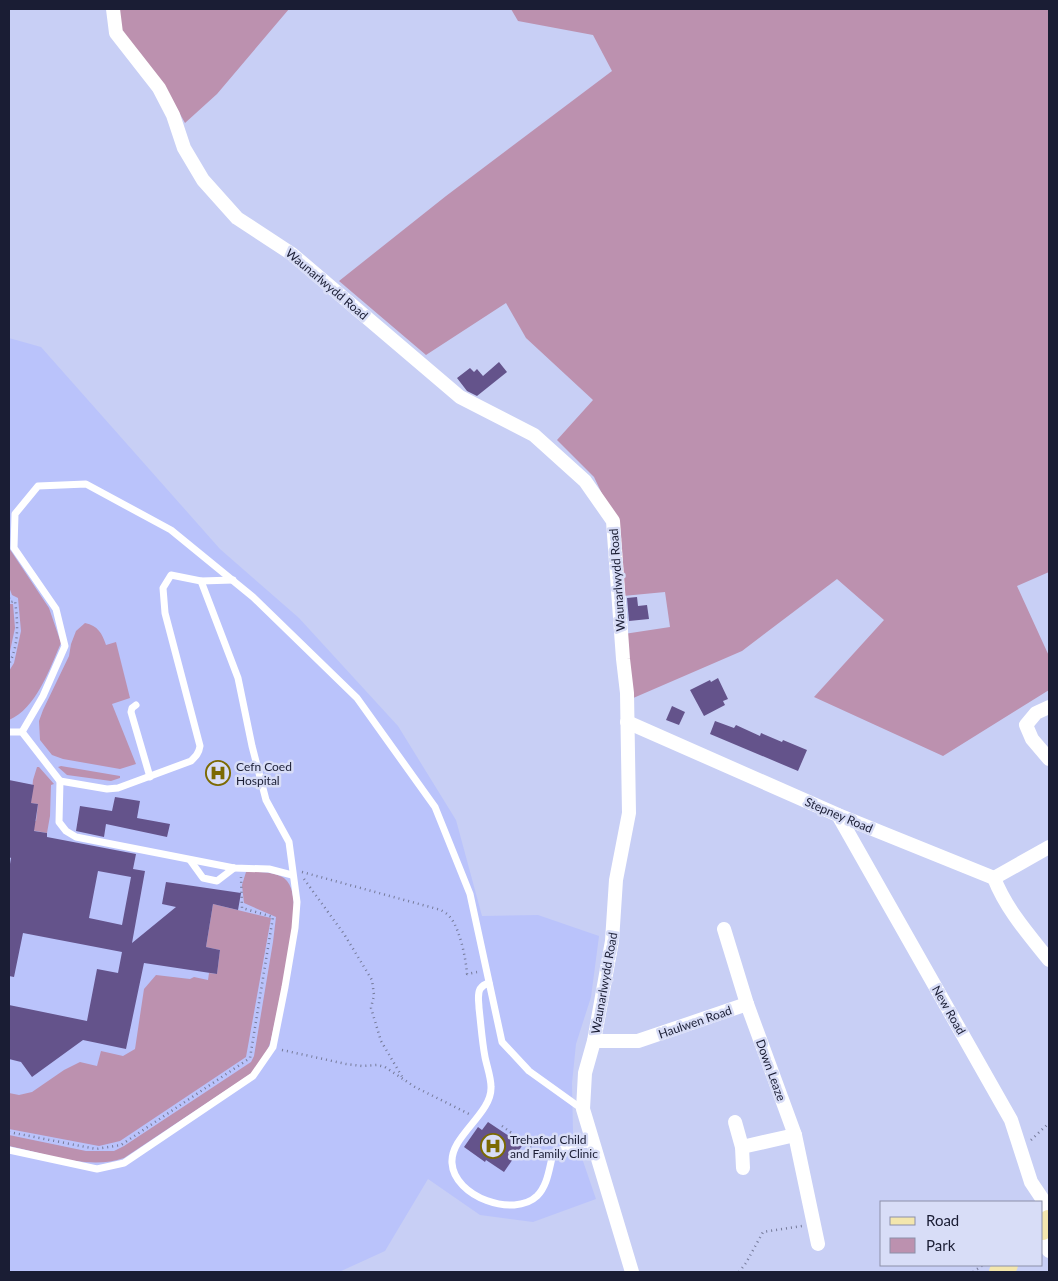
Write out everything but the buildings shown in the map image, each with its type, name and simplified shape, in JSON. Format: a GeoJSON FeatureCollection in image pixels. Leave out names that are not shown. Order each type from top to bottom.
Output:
{"type":"FeatureCollection","features":[{"type":"Feature","properties":{"kind":"street","name":"Waunarlwydd Road"},"geometry":{"type":"LineString","coordinates":[[113,9],[116,33],[159,88],[173,115],[184,148],[203,180],[237,218],[292,254],[460,397],[534,436],[585,481],[613,521],[621,641],[627,693],[629,813],[616,880],[612,941],[594,1041],[585,1073],[583,1109],[632,1272]]}},
{"type":"Feature","properties":{"kind":"street"},"geometry":{"type":"LineString","coordinates":[[1049,707],[1036,713],[1026,725],[1032,739],[1049,759]]}},
{"type":"Feature","properties":{"kind":"street","name":"Stepney Road"},"geometry":{"type":"LineString","coordinates":[[627,722],[838,815],[994,878]]}},
{"type":"Feature","properties":{"kind":"street","name":"New Road"},"geometry":{"type":"LineString","coordinates":[[838,815],[1011,1120],[1031,1182],[1049,1209]]}},
{"type":"Feature","properties":{"kind":"street"},"geometry":{"type":"LineString","coordinates":[[1049,847],[994,878],[999,890],[1024,928],[1049,960]]}},
{"type":"Feature","properties":{"kind":"street","name":"Haulwen Road"},"geometry":{"type":"LineString","coordinates":[[594,1041],[638,1041],[748,1004],[724,929]]}},
{"type":"Feature","properties":{"kind":"street","name":"Down Leaze"},"geometry":{"type":"LineString","coordinates":[[748,1004],[795,1135],[818,1244]]}},
{"type":"Feature","properties":{"kind":"street"},"geometry":{"type":"LineString","coordinates":[[735,1122],[742,1147],[743,1168]]}},
{"type":"Feature","properties":{"kind":"street"},"geometry":{"type":"LineString","coordinates":[[742,1147],[795,1135]]}},
{"type":"Feature","properties":{"kind":"lane"},"geometry":{"type":"LineString","coordinates":[[22,732],[43,696],[65,646],[56,609],[14,548],[15,514],[38,486],[86,484],[171,530],[253,597],[357,698],[435,807],[470,894],[502,1042],[529,1071],[583,1109]]}},
{"type":"Feature","properties":{"kind":"lane"},"geometry":{"type":"LineString","coordinates":[[60,781],[107,789],[118,788],[191,761],[199,752],[200,746],[165,613],[163,588],[171,575],[201,581],[233,580]]}},
{"type":"Feature","properties":{"kind":"lane"},"geometry":{"type":"LineString","coordinates":[[9,1150],[97,1168],[124,1163],[254,1076],[273,1047],[298,902],[288,842],[266,800],[252,746],[238,678],[201,581]]}},
{"type":"Feature","properties":{"kind":"lane"},"geometry":{"type":"LineString","coordinates":[[136,704],[132,708],[132,712],[150,777]]}},
{"type":"Feature","properties":{"kind":"lane"},"geometry":{"type":"LineString","coordinates":[[9,732],[22,732]]}},
{"type":"Feature","properties":{"kind":"lane"},"geometry":{"type":"LineString","coordinates":[[22,732],[60,781],[59,822],[66,831],[76,837],[190,860],[238,868],[269,869],[292,875]]}},
{"type":"Feature","properties":{"kind":"lane"},"geometry":{"type":"LineString","coordinates":[[190,860],[203,878],[217,881],[238,868]]}},
{"type":"Feature","properties":{"kind":"lane"},"geometry":{"type":"LineString","coordinates":[[489,983],[483,985],[478,997],[481,1034],[491,1088],[490,1099],[455,1150],[452,1162],[459,1182],[469,1192],[482,1199],[495,1203],[525,1204],[536,1196],[544,1186],[553,1154],[572,1144],[593,1144]]}},
{"type":"Feature","properties":{"kind":"path"},"geometry":{"type":"LineString","coordinates":[[9,598],[11,602],[15,601],[18,628],[9,664]]}},
{"type":"Feature","properties":{"kind":"path"},"geometry":{"type":"LineString","coordinates":[[9,1132],[96,1149],[121,1145],[250,1058],[273,917],[242,908],[238,868]]}},
{"type":"Feature","properties":{"kind":"path"},"geometry":{"type":"LineString","coordinates":[[404,1080],[378,1033],[371,1008],[374,995],[372,980],[344,934],[300,872],[441,910],[450,917],[457,932],[464,953],[467,974]]}},
{"type":"Feature","properties":{"kind":"path"},"geometry":{"type":"LineString","coordinates":[[273,1047],[346,1064],[385,1067],[433,1097],[476,1118]]}},
{"type":"Feature","properties":{"kind":"path"},"geometry":{"type":"LineString","coordinates":[[1021,1150],[1049,1123]]}},
{"type":"Feature","properties":{"kind":"path"},"geometry":{"type":"LineString","coordinates":[[502,1126],[545,1157],[552,1159]]}},
{"type":"Feature","properties":{"kind":"path"},"geometry":{"type":"LineString","coordinates":[[739,1272],[746,1264],[763,1232],[813,1224]]}},
{"type":"Feature","properties":{"kind":"shaded area","name":"Cefn Coed Hospital"},"geometry":{"type":"Polygon","coordinates":[[[9,338],[41,347],[220,549],[299,618],[398,726],[456,820],[482,916],[538,915],[599,936],[591,997],[576,1044],[572,1083],[573,1132],[596,1199],[533,1222],[480,1215],[428,1179],[385,1251],[339,1272],[9,1272],[9,338]]]}},
{"type":"Feature","properties":{"kind":"green space"},"geometry":{"type":"Polygon","coordinates":[[[118,9],[289,9],[217,94],[185,123],[165,87],[121,29],[118,9]]]}},
{"type":"Feature","properties":{"kind":"green space"},"geometry":{"type":"Polygon","coordinates":[[[511,9],[1049,9],[1049,572],[1017,586],[1049,656],[1049,690],[943,756],[814,697],[884,620],[837,579],[742,651],[631,699],[624,634],[670,627],[665,592],[623,596],[615,521],[594,477],[557,440],[593,400],[526,338],[506,303],[426,355],[339,281],[446,196],[612,71],[593,35],[518,21],[511,9]]]}},
{"type":"Feature","properties":{"kind":"green space"},"geometry":{"type":"Polygon","coordinates":[[[9,548],[49,608],[61,643],[41,687],[27,707],[19,715],[9,720],[9,671],[14,663],[21,631],[18,598],[12,595],[9,587],[9,548]]]}},
{"type":"Feature","properties":{"kind":"green space"},"geometry":{"type":"Polygon","coordinates":[[[9,601],[10,604],[13,604],[15,628],[9,656],[9,601]]]}},
{"type":"Feature","properties":{"kind":"green space"},"geometry":{"type":"Polygon","coordinates":[[[85,623],[99,631],[106,645],[116,642],[130,698],[112,704],[136,764],[120,769],[63,759],[52,755],[40,740],[39,721],[43,710],[69,656],[76,631],[85,623]]]}},
{"type":"Feature","properties":{"kind":"green space"},"geometry":{"type":"Polygon","coordinates":[[[37,767],[54,784],[51,785],[50,816],[47,833],[9,826],[9,817],[36,821],[38,804],[31,803],[33,780],[37,767]]]}},
{"type":"Feature","properties":{"kind":"green space"},"geometry":{"type":"Polygon","coordinates":[[[58,767],[120,776],[120,778],[111,781],[67,775],[58,767]]]}},
{"type":"Feature","properties":{"kind":"green space"},"geometry":{"type":"Polygon","coordinates":[[[246,872],[270,873],[284,878],[291,889],[294,906],[288,959],[271,1040],[268,1049],[252,1073],[124,1158],[110,1162],[81,1162],[9,1146],[9,1135],[86,1151],[114,1151],[251,1062],[254,1056],[276,917],[244,903],[242,885],[246,872]]]}},
{"type":"Feature","properties":{"kind":"green space"},"geometry":{"type":"Polygon","coordinates":[[[213,904],[271,918],[246,1057],[120,1141],[99,1146],[9,1129],[9,1093],[19,1095],[32,1092],[64,1070],[80,1062],[97,1066],[101,1051],[123,1056],[135,1049],[144,989],[156,975],[190,979],[194,977],[208,980],[209,973],[217,974],[220,950],[206,947],[213,904]]]}},
{"type":"Feature","properties":{"kind":"place","name":"Cefn Coed Hospital"},"geometry":{"type":"Point","coordinates":[218,773]}},
{"type":"Feature","properties":{"kind":"place","name":"Trehafod Child and Family Clinic"},"geometry":{"type":"Point","coordinates":[493,1146]}}]}
